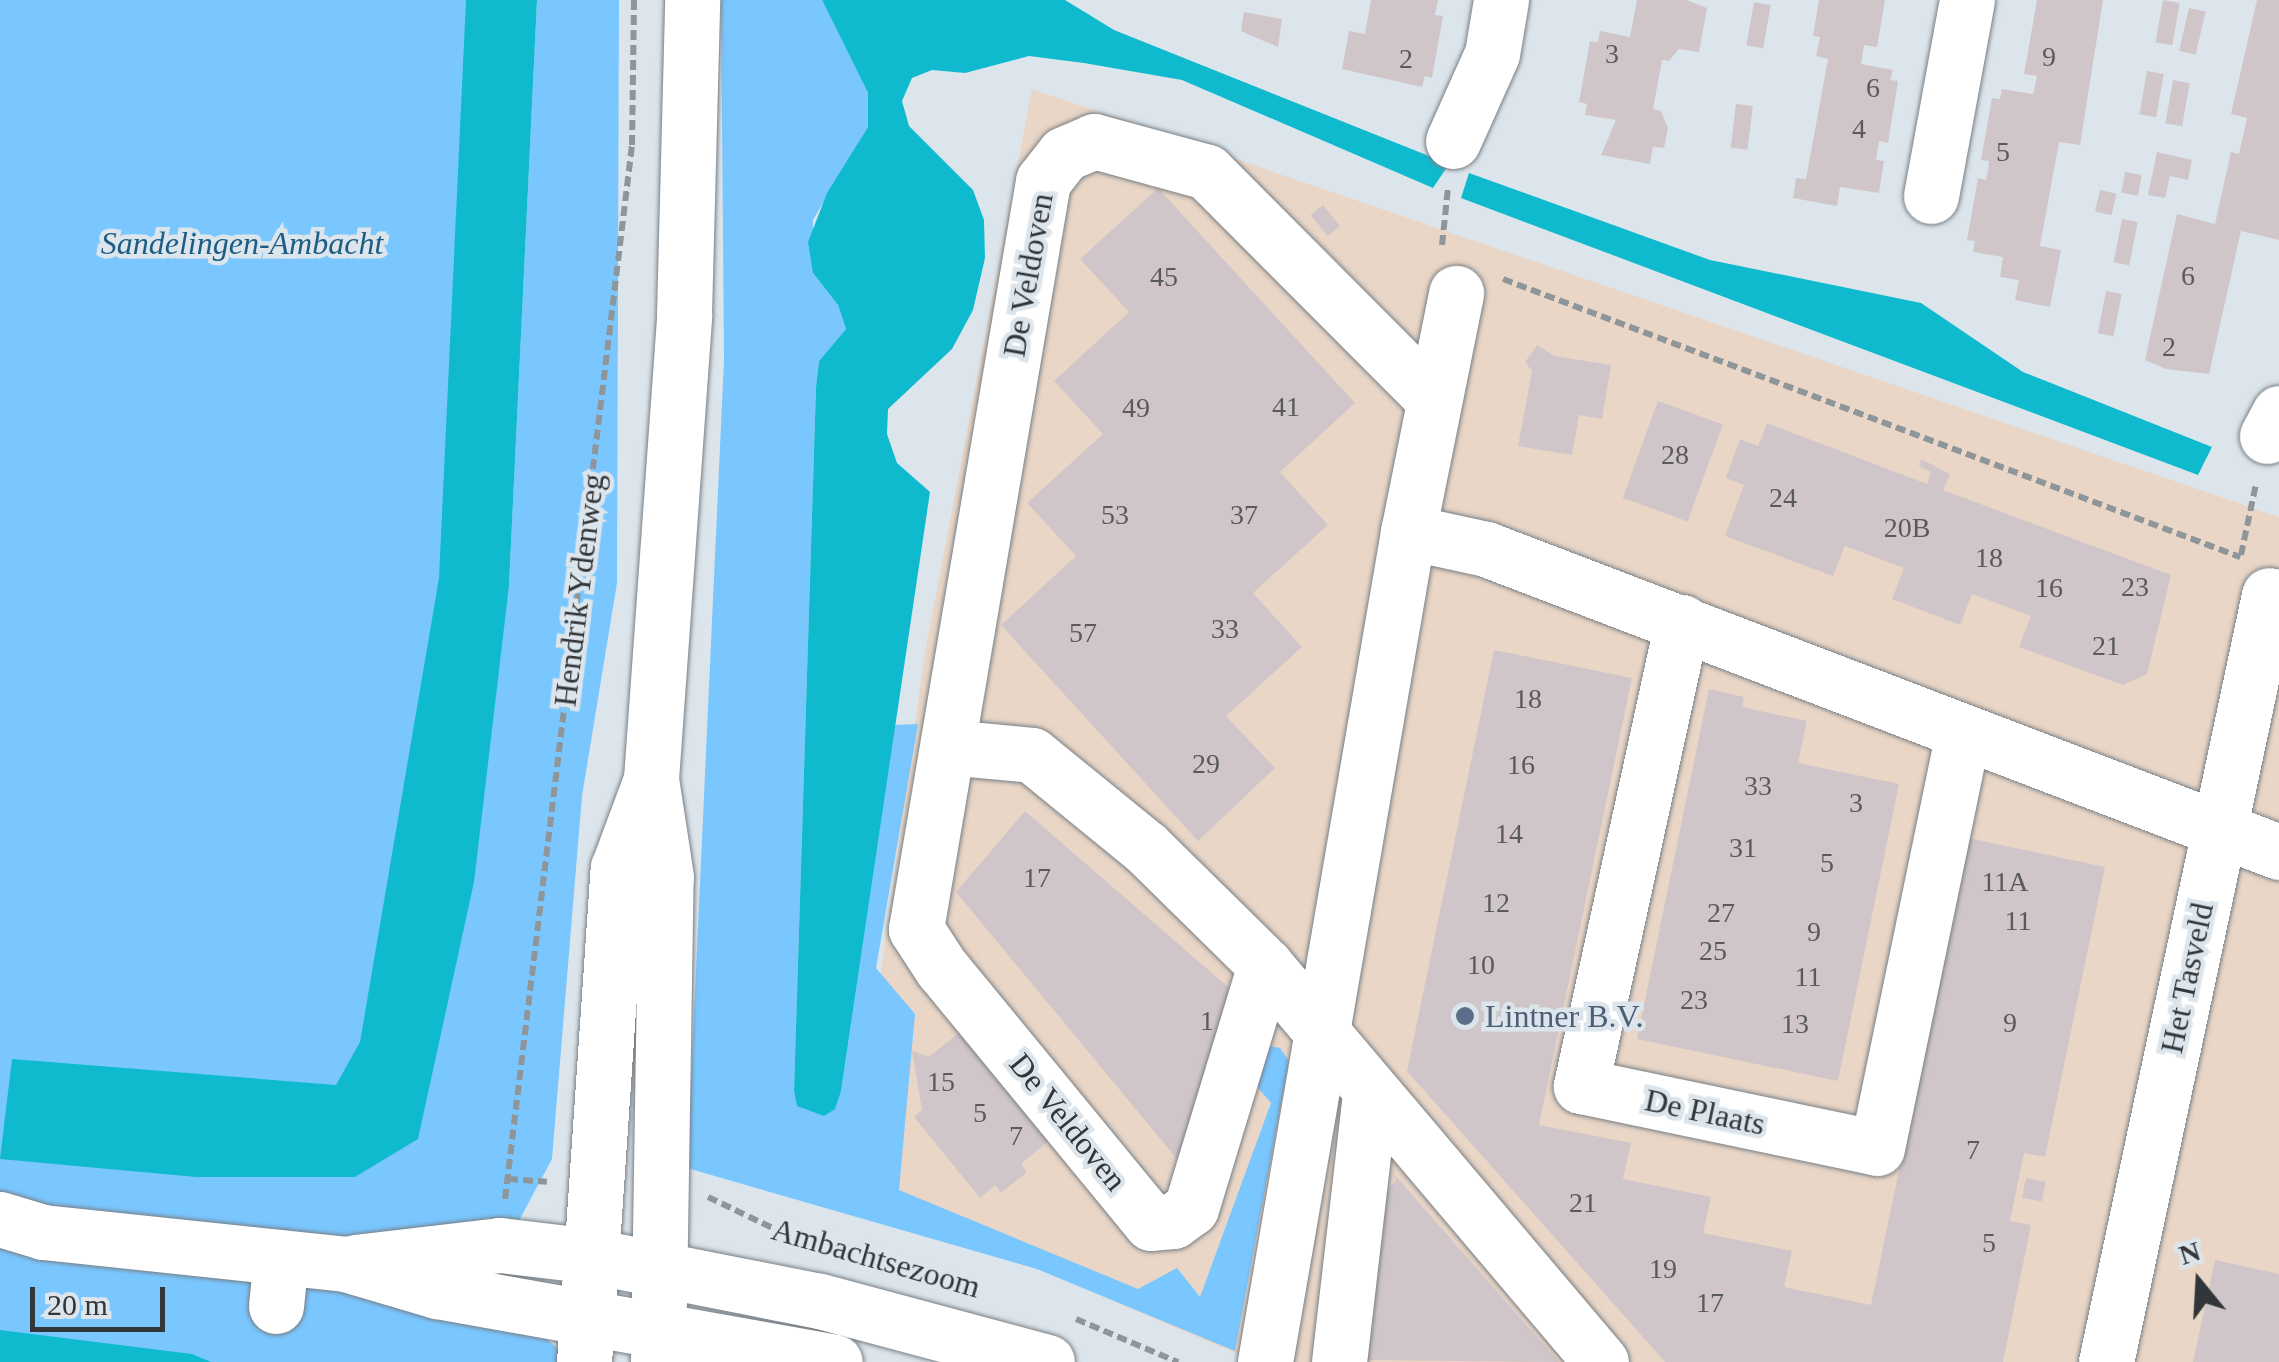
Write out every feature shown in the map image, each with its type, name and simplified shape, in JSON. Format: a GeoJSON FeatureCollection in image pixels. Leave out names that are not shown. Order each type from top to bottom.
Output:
{"type":"FeatureCollection","features":[{"type":"Feature","properties":{"kind":"street"},"geometry":{"type":"LineString","coordinates":[[659,1346],[656,1273],[666,877],[652,779],[684,314],[692,0]]}},
{"type":"Feature","properties":{"kind":"street"},"geometry":{"type":"LineString","coordinates":[[1453,141],[1492,54],[1501,0]]}},
{"type":"Feature","properties":{"kind":"street"},"geometry":{"type":"LineString","coordinates":[[1931,196],[1967,0]]}},
{"type":"Feature","properties":{"kind":"street","name":"De Veldoven"},"geometry":{"type":"LineString","coordinates":[[1265,965],[1191,1208],[1173,1221],[1151,1223],[916,929],[1043,181],[1064,154],[1094,142],[1207,172],[1434,399]]}},
{"type":"Feature","properties":{"kind":"street"},"geometry":{"type":"LineString","coordinates":[[1265,1362],[1408,532],[1434,399],[1465,276]]}},
{"type":"Feature","properties":{"kind":"street"},"geometry":{"type":"LineString","coordinates":[[1408,532],[1486,549],[2279,852]]}},
{"type":"Feature","properties":{"kind":"street","name":"Het Tasveld"},"geometry":{"type":"LineString","coordinates":[[2106,1362],[2218,831],[2261,578]]}},
{"type":"Feature","properties":{"kind":"street","name":"De Plaats"},"geometry":{"type":"LineString","coordinates":[[1682,622],[1581,1086],[1877,1148],[1963,732]]}},
{"type":"Feature","properties":{"kind":"street"},"geometry":{"type":"LineString","coordinates":[[948,748],[1032,755],[1051,766],[1265,965],[1370,1095],[1601,1362]]}},
{"type":"Feature","properties":{"kind":"street"},"geometry":{"type":"LineString","coordinates":[[585,1339],[618,868],[652,779]]}},
{"type":"Feature","properties":{"kind":"street"},"geometry":{"type":"LineString","coordinates":[[1339,1362],[1370,1095]]}},
{"type":"Feature","properties":{"kind":"street"},"geometry":{"type":"LineString","coordinates":[[0,1218],[43,1232],[279,1282],[344,1264],[585,1339],[835,1362]]}},
{"type":"Feature","properties":{"kind":"street","name":"Ambachtsezoom"},"geometry":{"type":"LineString","coordinates":[[344,1264],[439,1247],[500,1244],[592,1256],[656,1273],[1052,1337]]}},
{"type":"Feature","properties":{"kind":"path","name":"Hendrik Ydenweg"},"geometry":{"type":"LineString","coordinates":[[597,1186],[508,1179],[632,145],[634,0]]}},
{"type":"Feature","properties":{"kind":"path"},"geometry":{"type":"LineString","coordinates":[[1445,218],[1465,276],[2261,578]]}},
{"type":"Feature","properties":{"kind":"path"},"geometry":{"type":"LineString","coordinates":[[2243,545],[2273,424]]}},
{"type":"Feature","properties":{"kind":"path","name":"Ambachtsezoom"},"geometry":{"type":"LineString","coordinates":[[661,1190],[702,1194],[800,1241],[860,1251],[985,1290]]}},
{"type":"Feature","properties":{"kind":"path"},"geometry":{"type":"LineString","coordinates":[[1052,1337],[1178,1362]]}},
{"type":"Feature","properties":{"kind":"shaded area"},"geometry":{"type":"Polygon","coordinates":[[[466,0],[537,0],[509,586],[474,882],[418,1139],[355,1177],[196,1177],[0,1159],[12,1059],[336,1085],[360,1042],[439,578],[466,0]]]}},
{"type":"Feature","properties":{"kind":"shaded area"},"geometry":{"type":"Polygon","coordinates":[[[822,0],[1065,0],[1114,30],[1449,164],[1433,188],[1182,80],[1084,63],[1029,56],[965,73],[932,70],[912,78],[902,101],[909,126],[973,190],[984,220],[985,258],[973,310],[952,349],[888,409],[887,434],[897,463],[930,492],[841,1091],[835,1109],[824,1116],[797,1106],[794,1090],[816,387],[819,361],[846,329],[838,305],[813,273],[808,242],[827,193],[868,127],[868,93],[822,0]]]}},
{"type":"Feature","properties":{"kind":"shaded area"},"geometry":{"type":"Polygon","coordinates":[[[1032,89],[2279,517],[2279,1362],[1256,1362],[851,1189],[925,652],[1032,89]]]}},
{"type":"Feature","properties":{"kind":"shaded area"},"geometry":{"type":"Polygon","coordinates":[[[1469,173],[1710,260],[1921,303],[2023,372],[2212,447],[2198,475],[1461,198],[1469,173]]]}},
{"type":"Feature","properties":{"kind":"shaded area"},"geometry":{"type":"Polygon","coordinates":[[[0,1330],[192,1354],[211,1362],[0,1362],[0,1330]]]}},
{"type":"Feature","properties":{"kind":"green space","name":"Sandelingen-Ambacht"},"geometry":{"type":"Polygon","coordinates":[[[0,0],[491,0],[462,938],[509,586],[537,0],[619,0],[617,583],[582,796],[552,1159],[514,1230],[452,1229],[522,1317],[560,1351],[560,1362],[0,1362],[0,0]]]}},
{"type":"Feature","properties":{"kind":"green space"},"geometry":{"type":"Polygon","coordinates":[[[721,0],[822,0],[868,93],[868,127],[813,220],[813,273],[838,305],[846,329],[819,361],[816,387],[794,1090],[841,1091],[895,725],[918,724],[876,968],[915,1014],[899,1190],[1138,1289],[1177,1268],[1200,1297],[1271,1103],[1246,1074],[1265,1045],[1280,1048],[1289,1061],[1235,1351],[1037,1269],[687,1168],[724,359],[721,0]]]}},
{"type":"Feature","properties":{"kind":"building"},"geometry":{"type":"Polygon","coordinates":[[[1371,0],[1438,0],[1435,15],[1443,16],[1432,78],[1425,76],[1422,87],[1342,69],[1349,31],[1365,34],[1371,0]]]}},
{"type":"Feature","properties":{"kind":"building"},"geometry":{"type":"Polygon","coordinates":[[[1637,0],[1686,0],[1707,8],[1699,52],[1679,49],[1669,61],[1662,60],[1653,109],[1661,111],[1668,128],[1664,148],[1653,147],[1650,164],[1601,155],[1616,120],[1585,115],[1587,104],[1579,102],[1590,41],[1598,42],[1600,31],[1630,37],[1637,0]]]}},
{"type":"Feature","properties":{"kind":"building"},"geometry":{"type":"Polygon","coordinates":[[[1819,0],[1885,0],[1877,47],[1864,45],[1861,64],[1893,70],[1890,80],[1898,81],[1888,143],[1879,141],[1876,160],[1884,161],[1879,193],[1840,187],[1837,206],[1793,198],[1796,178],[1806,179],[1828,59],[1816,56],[1820,37],[1813,36],[1819,0]]]}},
{"type":"Feature","properties":{"kind":"building"},"geometry":{"type":"Polygon","coordinates":[[[2037,0],[2103,0],[2080,145],[2059,142],[2040,246],[2061,250],[2050,307],[2015,300],[2019,280],[2000,277],[2003,257],[1973,252],[1975,241],[1967,240],[1978,178],[1986,180],[1988,170],[1989,161],[1981,160],[1992,98],[2000,99],[2002,89],[2033,94],[2037,76],[2024,74],[2037,0]]]}},
{"type":"Feature","properties":{"kind":"building"},"geometry":{"type":"Polygon","coordinates":[[[2163,0],[2180,3],[2172,45],[2156,42],[2163,0]]]}},
{"type":"Feature","properties":{"kind":"building"},"geometry":{"type":"Polygon","coordinates":[[[2257,0],[2279,0],[2279,240],[2241,231],[2209,374],[2166,369],[2145,360],[2177,214],[2215,224],[2231,152],[2239,154],[2247,118],[2231,114],[2257,0]]]}},
{"type":"Feature","properties":{"kind":"building"},"geometry":{"type":"Polygon","coordinates":[[[1754,2],[1771,5],[1763,48],[1746,45],[1754,2]]]}},
{"type":"Feature","properties":{"kind":"building"},"geometry":{"type":"Polygon","coordinates":[[[2189,8],[2206,12],[2196,55],[2179,51],[2189,8]]]}},
{"type":"Feature","properties":{"kind":"building"},"geometry":{"type":"Polygon","coordinates":[[[1244,12],[1282,19],[1278,47],[1241,31],[1244,12]]]}},
{"type":"Feature","properties":{"kind":"building"},"geometry":{"type":"Polygon","coordinates":[[[2147,71],[2164,74],[2156,117],[2139,114],[2147,71]]]}},
{"type":"Feature","properties":{"kind":"building"},"geometry":{"type":"Polygon","coordinates":[[[2173,80],[2190,83],[2182,126],[2165,123],[2173,80]]]}},
{"type":"Feature","properties":{"kind":"building"},"geometry":{"type":"Polygon","coordinates":[[[1736,104],[1753,106],[1748,150],[1731,148],[1736,104]]]}},
{"type":"Feature","properties":{"kind":"building"},"geometry":{"type":"Polygon","coordinates":[[[2157,152],[2192,160],[2188,180],[2170,176],[2165,198],[2148,195],[2157,152]]]}},
{"type":"Feature","properties":{"kind":"building"},"geometry":{"type":"Polygon","coordinates":[[[2125,172],[2142,175],[2138,196],[2121,193],[2125,172]]]}},
{"type":"Feature","properties":{"kind":"building"},"geometry":{"type":"Polygon","coordinates":[[[1158,188],[1355,403],[1280,472],[1328,525],[1253,593],[1302,647],[1226,716],[1275,768],[1198,841],[1001,625],[1076,556],[1027,503],[1103,434],[1054,381],[1129,312],[1080,259],[1158,188]]]}},
{"type":"Feature","properties":{"kind":"building"},"geometry":{"type":"Polygon","coordinates":[[[2100,190],[2117,194],[2112,215],[2095,211],[2100,190]]]}},
{"type":"Feature","properties":{"kind":"building"},"geometry":{"type":"Polygon","coordinates":[[[1323,205],[1340,226],[1328,236],[1311,215],[1323,205]]]}},
{"type":"Feature","properties":{"kind":"building"},"geometry":{"type":"Polygon","coordinates":[[[2122,219],[2138,222],[2129,265],[2114,262],[2122,219]]]}},
{"type":"Feature","properties":{"kind":"building"},"geometry":{"type":"Polygon","coordinates":[[[2106,291],[2122,294],[2114,336],[2098,333],[2106,291]]]}},
{"type":"Feature","properties":{"kind":"building"},"geometry":{"type":"Polygon","coordinates":[[[1537,345],[1554,356],[1611,365],[1602,419],[1579,415],[1572,455],[1518,446],[1532,371],[1525,362],[1537,345]]]}},
{"type":"Feature","properties":{"kind":"building"},"geometry":{"type":"Polygon","coordinates":[[[1658,401],[1723,425],[1688,521],[1623,498],[1658,401]]]}},
{"type":"Feature","properties":{"kind":"building"},"geometry":{"type":"Polygon","coordinates":[[[1767,423],[1927,484],[1931,472],[1919,466],[1921,459],[1950,474],[1943,490],[2171,575],[2147,674],[2123,685],[2019,647],[2031,616],[1972,594],[1960,625],[1892,599],[1904,568],[1845,546],[1833,576],[1725,536],[1744,485],[1726,478],[1740,439],[1758,446],[1767,423]]]}},
{"type":"Feature","properties":{"kind":"building"},"geometry":{"type":"Polygon","coordinates":[[[1494,650],[1632,678],[1539,1125],[1631,1143],[1623,1179],[1711,1197],[1703,1233],[1792,1251],[1784,1287],[1871,1305],[1968,838],[2105,867],[2045,1157],[2024,1153],[2010,1221],[2031,1225],[2003,1362],[1665,1362],[1407,1071],[1494,650]]]}},
{"type":"Feature","properties":{"kind":"building"},"geometry":{"type":"Polygon","coordinates":[[[1709,689],[1744,697],[1742,707],[1807,721],[1798,763],[1899,784],[1838,1081],[1637,1039],[1709,689]]]}},
{"type":"Feature","properties":{"kind":"building"},"geometry":{"type":"Polygon","coordinates":[[[1025,811],[1235,993],[1177,1159],[956,892],[1025,811]]]}},
{"type":"Feature","properties":{"kind":"building"},"geometry":{"type":"Polygon","coordinates":[[[961,1031],[1050,1140],[1021,1164],[1027,1172],[1001,1193],[995,1185],[980,1198],[914,1117],[922,1110],[912,1051],[929,1057],[961,1031]]]}},
{"type":"Feature","properties":{"kind":"building"},"geometry":{"type":"Polygon","coordinates":[[[1393,1173],[1559,1362],[1367,1360],[1385,1191],[1396,1181],[1393,1173]]]}},
{"type":"Feature","properties":{"kind":"building"},"geometry":{"type":"Polygon","coordinates":[[[2026,1178],[2046,1182],[2042,1201],[2022,1198],[2026,1178]]]}},
{"type":"Feature","properties":{"kind":"building"},"geometry":{"type":"Polygon","coordinates":[[[2215,1260],[2279,1274],[2279,1362],[2193,1362],[2215,1260]]]}},
{"type":"Feature","properties":{"kind":"place","name":"Lintner B.V."},"geometry":{"type":"Point","coordinates":[1465,1016]}}]}
